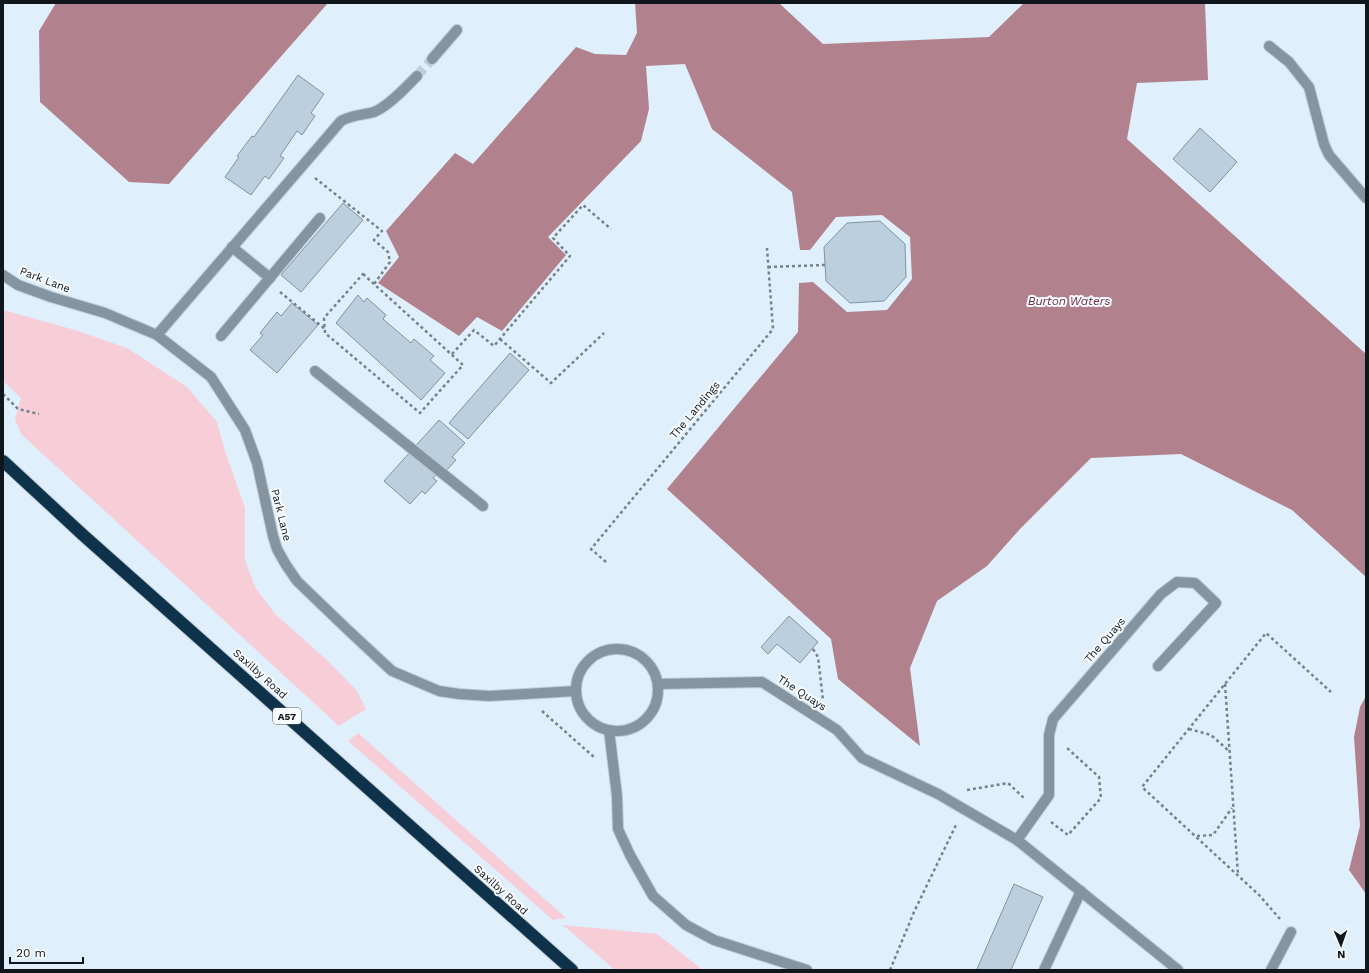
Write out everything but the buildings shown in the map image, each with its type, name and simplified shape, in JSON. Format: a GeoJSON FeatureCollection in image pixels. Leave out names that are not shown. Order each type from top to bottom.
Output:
{"type":"FeatureCollection","features":[{"type":"Feature","properties":{"kind":"highway","name":"Saxilby Road"},"geometry":{"type":"LineString","coordinates":[[3,461],[89,540],[572,970]]}},
{"type":"Feature","properties":{"kind":"street"},"geometry":{"type":"LineString","coordinates":[[432,59],[457,30]]}},
{"type":"Feature","properties":{"kind":"street"},"geometry":{"type":"LineString","coordinates":[[1269,46],[1289,62],[1309,87],[1324,144],[1329,155],[1366,198]]}},
{"type":"Feature","properties":{"kind":"street"},"geometry":{"type":"LineString","coordinates":[[157,335],[341,121],[348,117],[374,112],[383,107],[417,76]]}},
{"type":"Feature","properties":{"kind":"street"},"geometry":{"type":"LineString","coordinates":[[221,336],[320,218]]}},
{"type":"Feature","properties":{"kind":"street"},"geometry":{"type":"LineString","coordinates":[[232,247],[269,280]]}},
{"type":"Feature","properties":{"kind":"street","name":"Park Lane"},"geometry":{"type":"LineString","coordinates":[[3,275],[18,285],[50,297],[105,313],[157,335],[211,377],[245,430],[257,464],[273,536],[277,549],[286,565],[297,581],[392,671],[446,692],[460,694],[490,696],[576,691]]}},
{"type":"Feature","properties":{"kind":"street"},"geometry":{"type":"LineString","coordinates":[[315,371],[483,506]]}},
{"type":"Feature","properties":{"kind":"street","name":"The Quays"},"geometry":{"type":"LineString","coordinates":[[1018,840],[1049,795],[1050,732],[1053,719],[1161,594],[1177,582],[1195,583],[1216,603],[1158,666]]}},
{"type":"Feature","properties":{"kind":"street"},"geometry":{"type":"LineString","coordinates":[[611,649],[626,649],[640,655],[652,668],[658,684],[656,704],[649,716],[638,726],[626,730],[609,730],[596,725],[586,716],[579,704],[576,691],[578,678],[586,663],[600,652],[611,649]]}},
{"type":"Feature","properties":{"kind":"street","name":"The Quays"},"geometry":{"type":"LineString","coordinates":[[658,684],[762,682],[838,730],[862,758],[938,794],[1018,840],[1178,970]]}},
{"type":"Feature","properties":{"kind":"street"},"geometry":{"type":"LineString","coordinates":[[609,730],[618,829],[630,855],[653,896],[686,926],[714,940],[807,970]]}},
{"type":"Feature","properties":{"kind":"street"},"geometry":{"type":"LineString","coordinates":[[1044,970],[1081,891]]}},
{"type":"Feature","properties":{"kind":"street"},"geometry":{"type":"LineString","coordinates":[[1271,970],[1291,932]]}},
{"type":"Feature","properties":{"kind":"path"},"geometry":{"type":"LineString","coordinates":[[301,167],[382,231],[374,240],[388,252],[390,262],[374,284]]}},
{"type":"Feature","properties":{"kind":"path"},"geometry":{"type":"LineString","coordinates":[[452,354],[474,330],[494,346],[570,256],[552,238],[583,205],[611,229]]}},
{"type":"Feature","properties":{"kind":"path","name":"The Landings"},"geometry":{"type":"LineString","coordinates":[[606,562],[591,549],[773,328],[767,248]]}},
{"type":"Feature","properties":{"kind":"path"},"geometry":{"type":"LineString","coordinates":[[768,267],[825,265]]}},
{"type":"Feature","properties":{"kind":"path"},"geometry":{"type":"LineString","coordinates":[[363,274],[463,365],[420,413],[325,333],[325,329],[324,318],[363,274]]}},
{"type":"Feature","properties":{"kind":"path"},"geometry":{"type":"LineString","coordinates":[[269,280],[325,329]]}},
{"type":"Feature","properties":{"kind":"path"},"geometry":{"type":"LineString","coordinates":[[500,339],[551,383],[604,333]]}},
{"type":"Feature","properties":{"kind":"path"},"geometry":{"type":"LineString","coordinates":[[3,394],[18,409],[40,414]]}},
{"type":"Feature","properties":{"kind":"path"},"geometry":{"type":"LineString","coordinates":[[1291,932],[1259,895],[1142,786],[1266,633],[1331,692]]}},
{"type":"Feature","properties":{"kind":"path"},"geometry":{"type":"LineString","coordinates":[[813,648],[818,657],[823,701],[814,715]]}},
{"type":"Feature","properties":{"kind":"path"},"geometry":{"type":"LineString","coordinates":[[1225,684],[1238,875]]}},
{"type":"Feature","properties":{"kind":"path"},"geometry":{"type":"LineString","coordinates":[[524,695],[614,776]]}},
{"type":"Feature","properties":{"kind":"path"},"geometry":{"type":"LineString","coordinates":[[1188,729],[1211,735],[1229,751]]}},
{"type":"Feature","properties":{"kind":"path"},"geometry":{"type":"LineString","coordinates":[[890,970],[961,807],[964,791],[1008,784],[1037,811],[1068,835],[1101,798],[1099,778],[1050,732]]}},
{"type":"Feature","properties":{"kind":"path"},"geometry":{"type":"LineString","coordinates":[[1196,836],[1213,835],[1233,807]]}},
{"type":"Feature","properties":{"kind":"shaded area"},"geometry":{"type":"Polygon","coordinates":[[[3,310],[75,330],[127,348],[187,387],[217,422],[224,448],[245,508],[245,560],[255,587],[275,614],[329,662],[357,691],[366,709],[339,726],[21,434],[15,419],[21,398],[3,381],[3,310]]]}},
{"type":"Feature","properties":{"kind":"shaded area"},"geometry":{"type":"Polygon","coordinates":[[[358,733],[566,918],[553,920],[348,741],[358,733]]]}},
{"type":"Feature","properties":{"kind":"shaded area"},"geometry":{"type":"Polygon","coordinates":[[[563,925],[657,934],[703,970],[615,970],[563,925]]]}},
{"type":"Feature","properties":{"kind":"water"},"geometry":{"type":"Polygon","coordinates":[[[56,3],[328,3],[169,184],[129,182],[40,102],[39,31],[56,3]]]}},
{"type":"Feature","properties":{"kind":"water","name":"Burton Waters"},"geometry":{"type":"Polygon","coordinates":[[[635,3],[779,3],[823,44],[989,37],[1024,3],[1205,3],[1208,80],[1137,83],[1127,139],[1366,354],[1366,577],[1292,510],[1181,454],[1091,458],[1020,529],[987,566],[937,601],[910,668],[920,746],[838,679],[831,639],[667,489],[798,332],[799,283],[813,282],[847,312],[887,310],[912,279],[910,237],[882,215],[836,217],[810,250],[800,250],[792,192],[712,129],[685,64],[646,66],[649,109],[641,141],[548,237],[566,255],[502,331],[477,317],[459,336],[378,283],[399,257],[386,231],[455,153],[473,164],[576,47],[595,54],[626,55],[637,33],[635,3]]]}},
{"type":"Feature","properties":{"kind":"water"},"geometry":{"type":"Polygon","coordinates":[[[1366,696],[1366,894],[1349,870],[1360,826],[1354,737],[1360,707],[1366,696]]]}},
{"type":"Feature","properties":{"kind":"tunnel"},"geometry":{"type":"LineString","coordinates":[[417,76],[432,59]]}}]}
